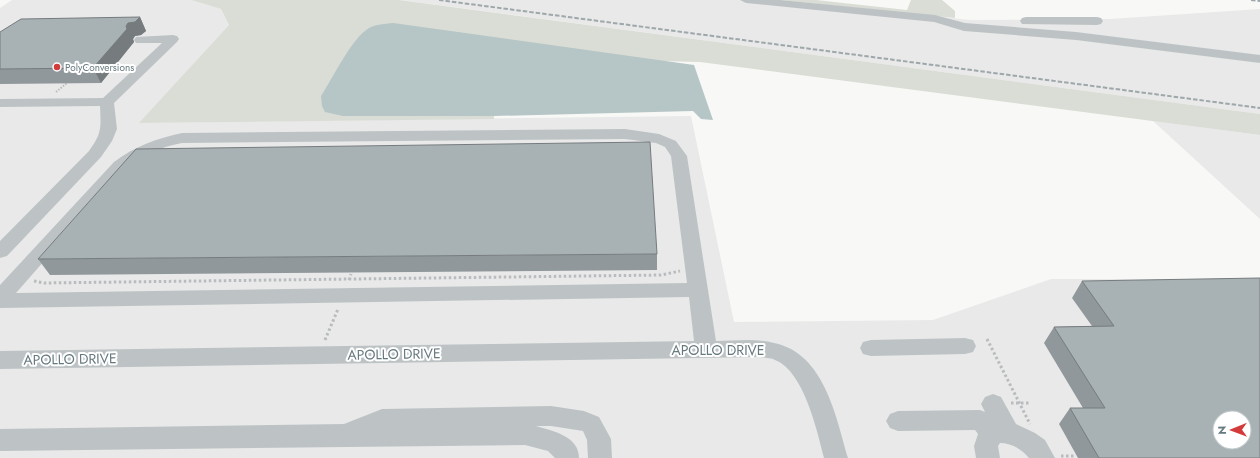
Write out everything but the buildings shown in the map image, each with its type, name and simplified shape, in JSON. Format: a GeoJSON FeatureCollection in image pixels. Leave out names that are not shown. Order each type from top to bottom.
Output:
{"type":"FeatureCollection","features":[{"type":"Feature","properties":{"kind":"street"},"geometry":{"type":"LineString","coordinates":[[746,0],[935,19],[999,22],[1098,21]]}},
{"type":"Feature","properties":{"kind":"street"},"geometry":{"type":"LineString","coordinates":[[935,19],[964,27],[1076,36],[1260,59]]}},
{"type":"Feature","properties":{"kind":"street"},"geometry":{"type":"LineString","coordinates":[[0,103],[107,102],[173,39],[140,40]]}},
{"type":"Feature","properties":{"kind":"street"},"geometry":{"type":"LineString","coordinates":[[0,252],[95,154],[104,141],[109,129],[107,102]]}},
{"type":"Feature","properties":{"kind":"street"},"geometry":{"type":"LineString","coordinates":[[0,300],[120,165],[134,155],[153,145],[182,138],[625,134],[659,139],[671,144],[679,156],[706,349]]}},
{"type":"Feature","properties":{"kind":"street"},"geometry":{"type":"LineString","coordinates":[[0,300],[346,287],[698,290]]}},
{"type":"Feature","properties":{"kind":"street"},"geometry":{"type":"LineString","coordinates":[[871,348],[965,346]]}},
{"type":"Feature","properties":{"kind":"street","name":"APOLLO DRIVE"},"geometry":{"type":"LineString","coordinates":[[0,360],[760,349],[776,351],[787,356],[798,365],[806,376],[825,421],[836,458]]}},
{"type":"Feature","properties":{"kind":"street"},"geometry":{"type":"LineString","coordinates":[[993,404],[1001,433]]}},
{"type":"Feature","properties":{"kind":"street"},"geometry":{"type":"LineString","coordinates":[[346,435],[382,419],[551,416],[584,421],[591,424],[599,439],[600,458]]}},
{"type":"Feature","properties":{"kind":"street"},"geometry":{"type":"LineString","coordinates":[[898,421],[980,420],[1001,433],[1020,436],[1049,455]]}},
{"type":"Feature","properties":{"kind":"street"},"geometry":{"type":"LineString","coordinates":[[988,458],[986,444],[988,438],[1001,433]]}},
{"type":"Feature","properties":{"kind":"street"},"geometry":{"type":"LineString","coordinates":[[0,440],[525,434],[556,442],[567,453],[567,458]]}},
{"type":"Feature","properties":{"kind":"path"},"geometry":{"type":"LineString","coordinates":[[18,278],[44,283],[346,287],[661,275],[695,268]]}},
{"type":"Feature","properties":{"kind":"path"},"geometry":{"type":"LineString","coordinates":[[319,355],[351,274]]}},
{"type":"Feature","properties":{"kind":"path"},"geometry":{"type":"LineString","coordinates":[[987,339],[1033,428]]}},
{"type":"Feature","properties":{"kind":"path"},"geometry":{"type":"LineString","coordinates":[[1049,455],[1059,458]]}},
{"type":"Feature","properties":{"kind":"shaded area"},"geometry":{"type":"Polygon","coordinates":[[[12,0],[191,0],[221,9],[229,25],[140,123],[691,116],[734,322],[933,320],[1051,279],[1260,279],[1260,458],[0,458],[0,8],[12,0]]]}},
{"type":"Feature","properties":{"kind":"shaded area"},"geometry":{"type":"Polygon","coordinates":[[[191,0],[399,0],[1260,114],[1260,135],[700,62],[661,61],[343,116],[494,116],[494,119],[139,123],[229,25],[221,9],[191,0]]]}},
{"type":"Feature","properties":{"kind":"shaded area"},"geometry":{"type":"Polygon","coordinates":[[[400,0],[779,0],[970,20],[1110,19],[1260,9],[1260,114],[400,0]]]}},
{"type":"Feature","properties":{"kind":"shaded area"},"geometry":{"type":"Polygon","coordinates":[[[779,0],[816,0],[907,10],[911,0],[942,0],[955,11],[955,18],[779,0]]]}},
{"type":"Feature","properties":{"kind":"shaded area"},"geometry":{"type":"Polygon","coordinates":[[[393,23],[694,65],[713,120],[701,119],[693,111],[494,116],[343,116],[325,112],[322,106],[321,96],[349,50],[362,33],[369,28],[381,24],[393,23]]]}},
{"type":"Feature","properties":{"kind":"shaded area"},"geometry":{"type":"Polygon","coordinates":[[[1153,121],[1260,135],[1260,219],[1153,121]]]}},
{"type":"Feature","properties":{"kind":"railway"},"geometry":{"type":"LineString","coordinates":[[439,0],[1260,108]]}},
{"type":"Feature","properties":{"kind":"railway"},"geometry":{"type":"LineString","coordinates":[[1251,0],[1260,1]]}},
{"type":"Feature","properties":{"kind":"place","name":"PolyConversions"},"geometry":{"type":"Point","coordinates":[57,67]}}]}
